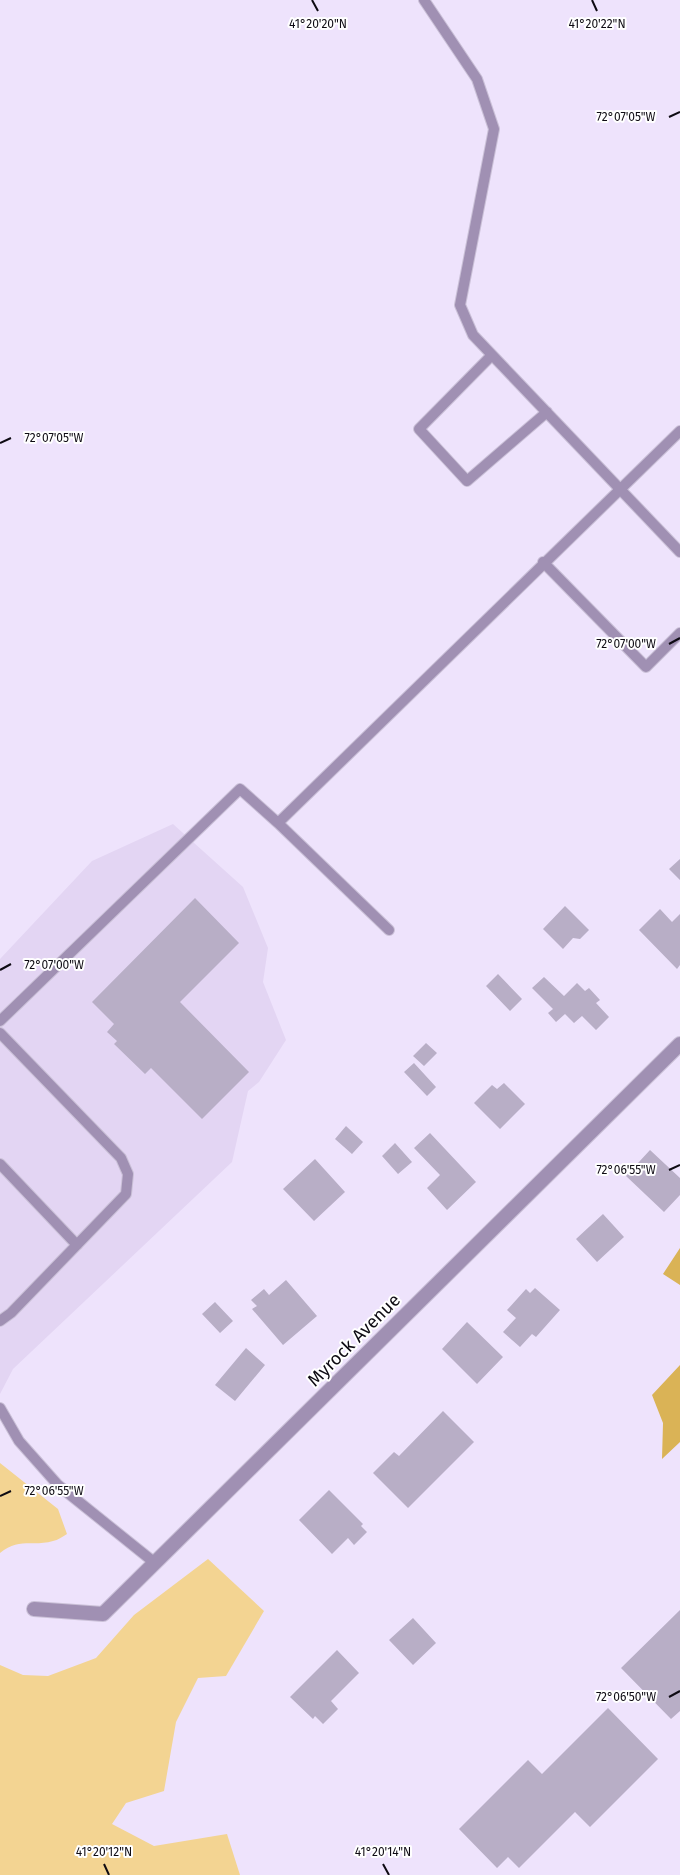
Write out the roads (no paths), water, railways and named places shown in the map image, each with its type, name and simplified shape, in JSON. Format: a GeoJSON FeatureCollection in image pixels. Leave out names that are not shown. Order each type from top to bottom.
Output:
{"type":"FeatureCollection","features":[{"type":"Feature","properties":{"kind":"street","name":"Myrock Avenue"},"geometry":{"type":"LineString","coordinates":[[34,1609],[103,1614],[680,1044]]}},
{"type":"Feature","properties":{"kind":"lane"},"geometry":{"type":"LineString","coordinates":[[424,0],[477,79],[494,129],[460,306],[473,335],[680,552]]}},
{"type":"Feature","properties":{"kind":"lane"},"geometry":{"type":"LineString","coordinates":[[492,355],[419,429],[467,481],[547,412]]}},
{"type":"Feature","properties":{"kind":"lane"},"geometry":{"type":"LineString","coordinates":[[278,822],[543,562],[680,431]]}},
{"type":"Feature","properties":{"kind":"lane"},"geometry":{"type":"LineString","coordinates":[[543,562],[646,667],[680,633]]}},
{"type":"Feature","properties":{"kind":"lane"},"geometry":{"type":"LineString","coordinates":[[0,1021],[240,788],[278,822],[389,930]]}},
{"type":"Feature","properties":{"kind":"lane"},"geometry":{"type":"LineString","coordinates":[[0,1033],[121,1158],[128,1174],[126,1194],[12,1313],[0,1321]]}},
{"type":"Feature","properties":{"kind":"lane"},"geometry":{"type":"LineString","coordinates":[[0,1164],[77,1245]]}},
{"type":"Feature","properties":{"kind":"lane"},"geometry":{"type":"LineString","coordinates":[[0,1408],[19,1441],[58,1485],[155,1563]]}}]}
